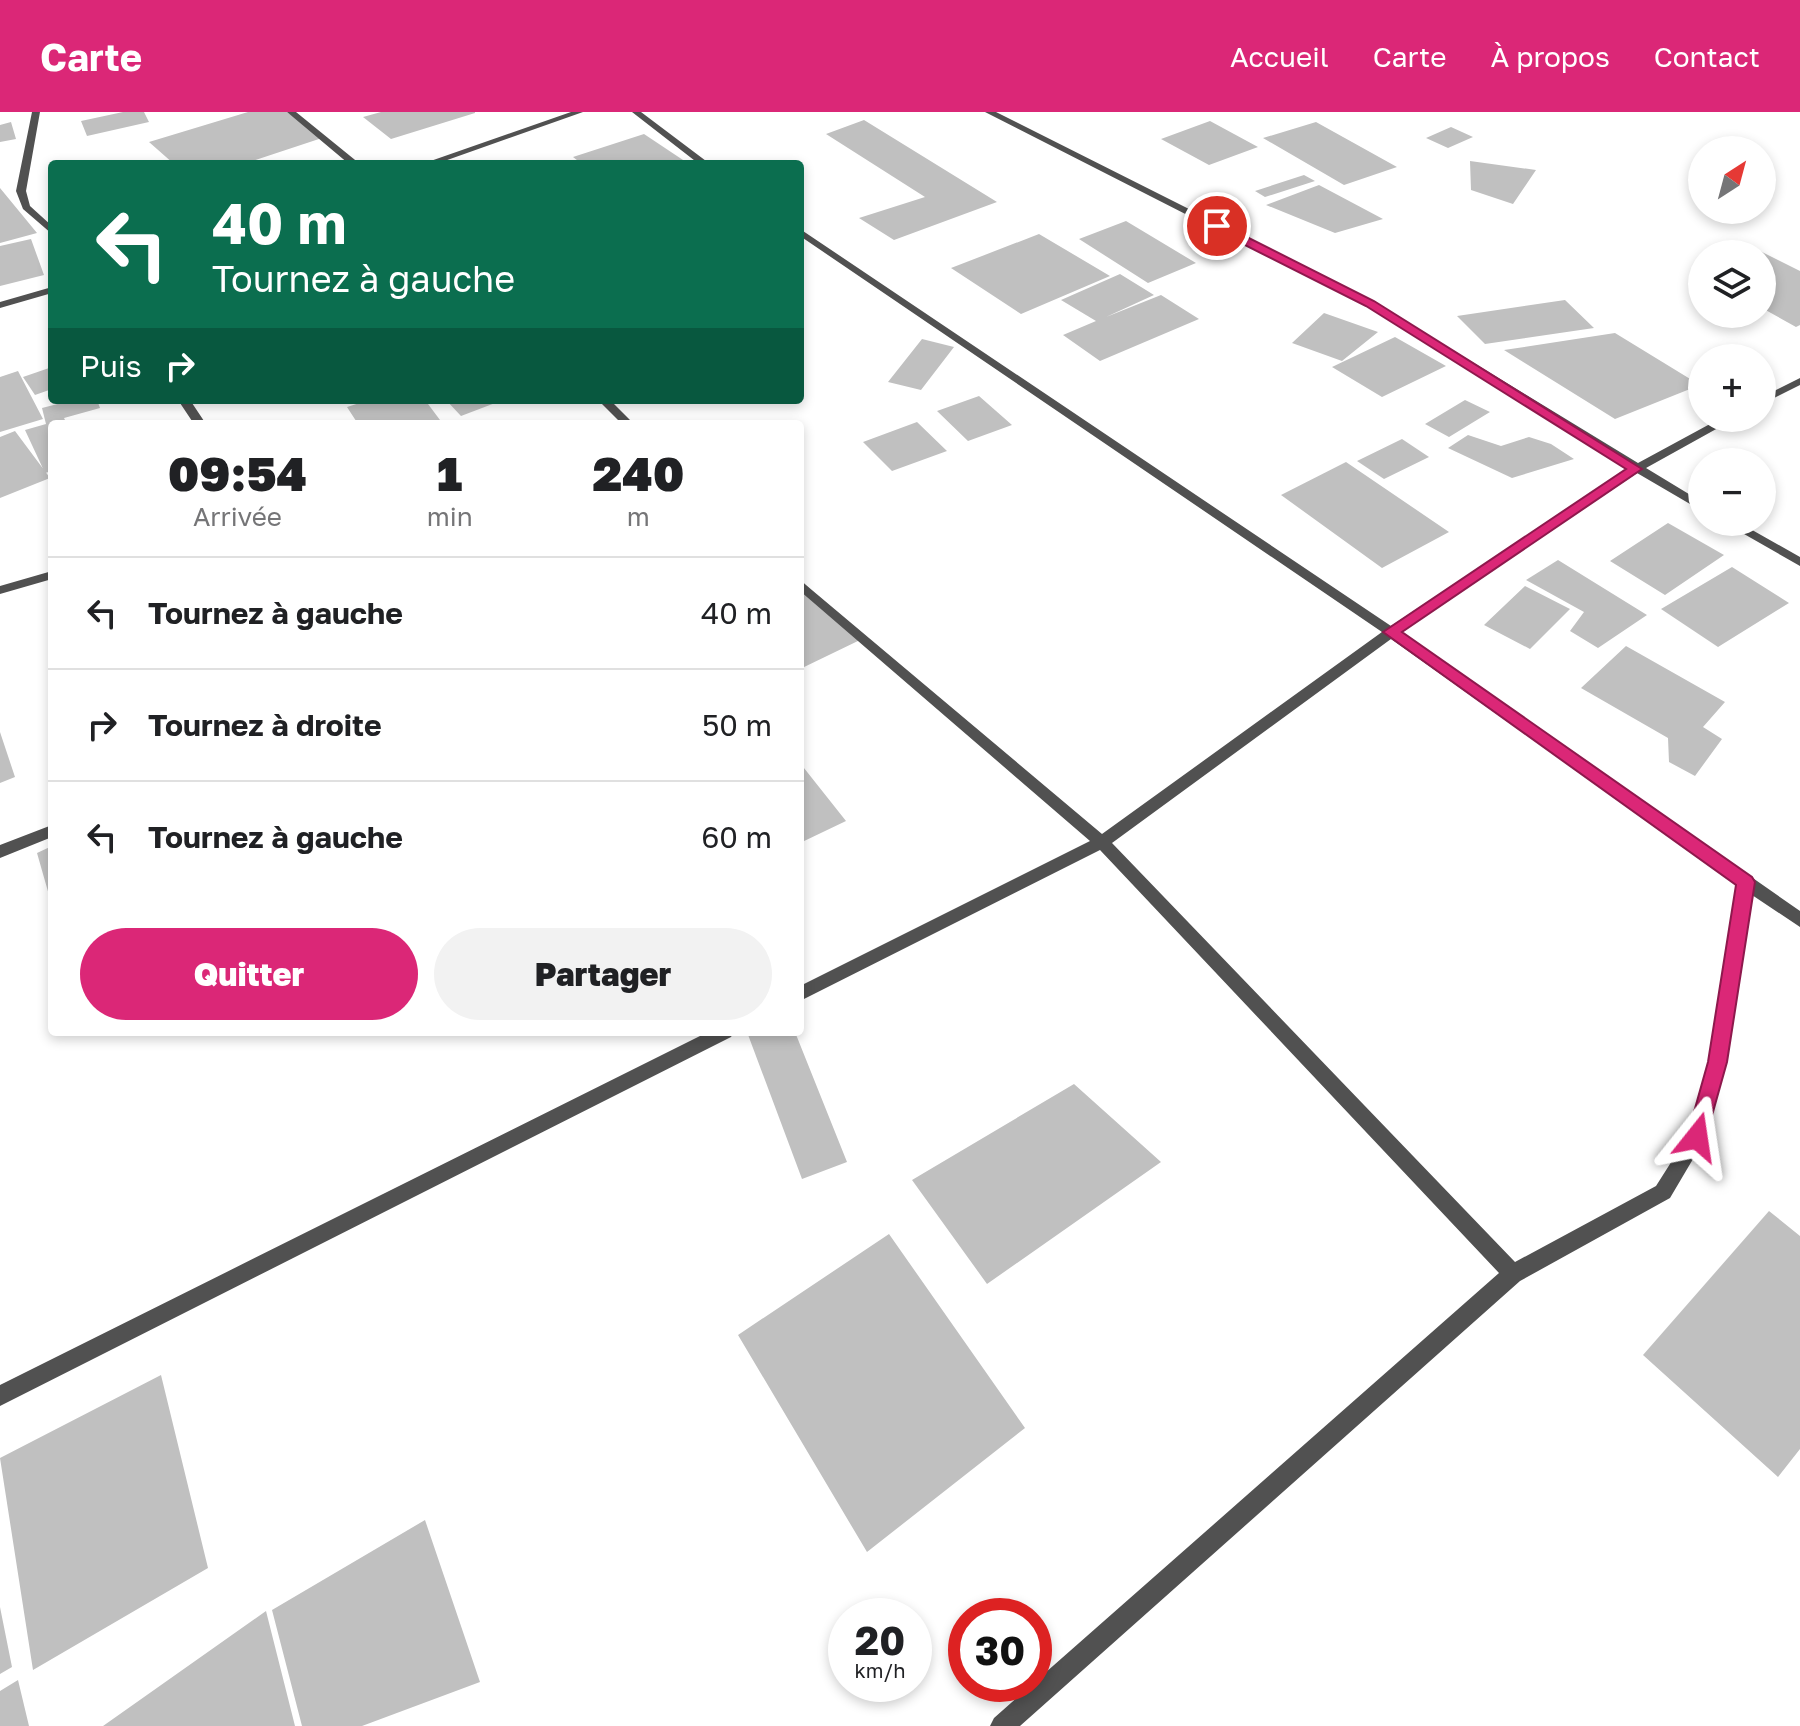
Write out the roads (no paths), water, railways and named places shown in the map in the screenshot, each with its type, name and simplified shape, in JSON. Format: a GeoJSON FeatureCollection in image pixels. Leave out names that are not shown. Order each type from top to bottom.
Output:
{"type":"FeatureCollection","features":[{"type":"Feature","properties":{"kind":"street"},"geometry":{"type":"LineString","coordinates":[[36,112],[21,191],[26,207],[48,227]]}},
{"type":"Feature","properties":{"kind":"street"},"geometry":{"type":"LineString","coordinates":[[291,112],[350,160]]}},
{"type":"Feature","properties":{"kind":"street"},"geometry":{"type":"LineString","coordinates":[[439,160],[579,112]]}},
{"type":"Feature","properties":{"kind":"street"},"geometry":{"type":"LineString","coordinates":[[636,112],[700,160]]}},
{"type":"Feature","properties":{"kind":"street"},"geometry":{"type":"LineString","coordinates":[[989,112],[1370,304],[1688,499]]}},
{"type":"Feature","properties":{"kind":"street"},"geometry":{"type":"LineString","coordinates":[[804,235],[1391,632],[1800,920]]}},
{"type":"Feature","properties":{"kind":"street"},"geometry":{"type":"LineString","coordinates":[[0,305],[48,291]]}},
{"type":"Feature","properties":{"kind":"street"},"geometry":{"type":"LineString","coordinates":[[1776,394],[1800,381]]}},
{"type":"Feature","properties":{"kind":"street"},"geometry":{"type":"LineString","coordinates":[[608,404],[624,420]]}},
{"type":"Feature","properties":{"kind":"street"},"geometry":{"type":"LineString","coordinates":[[804,992],[1102,842],[1391,632],[1635,469],[1704,432]]}},
{"type":"Feature","properties":{"kind":"street"},"geometry":{"type":"LineString","coordinates":[[1754,536],[1800,562]]}},
{"type":"Feature","properties":{"kind":"street"},"geometry":{"type":"LineString","coordinates":[[0,590],[48,576]]}},
{"type":"Feature","properties":{"kind":"street"},"geometry":{"type":"LineString","coordinates":[[804,587],[1102,842],[1513,1274]]}},
{"type":"Feature","properties":{"kind":"street"},"geometry":{"type":"LineString","coordinates":[[0,852],[48,833]]}},
{"type":"Feature","properties":{"kind":"street"},"geometry":{"type":"LineString","coordinates":[[1002,1726],[1513,1274],[1663,1192],[1697,1137],[1717,1062],[1746,882]]}},
{"type":"Feature","properties":{"kind":"street"},"geometry":{"type":"LineString","coordinates":[[0,1396],[717,1036]]}}]}
